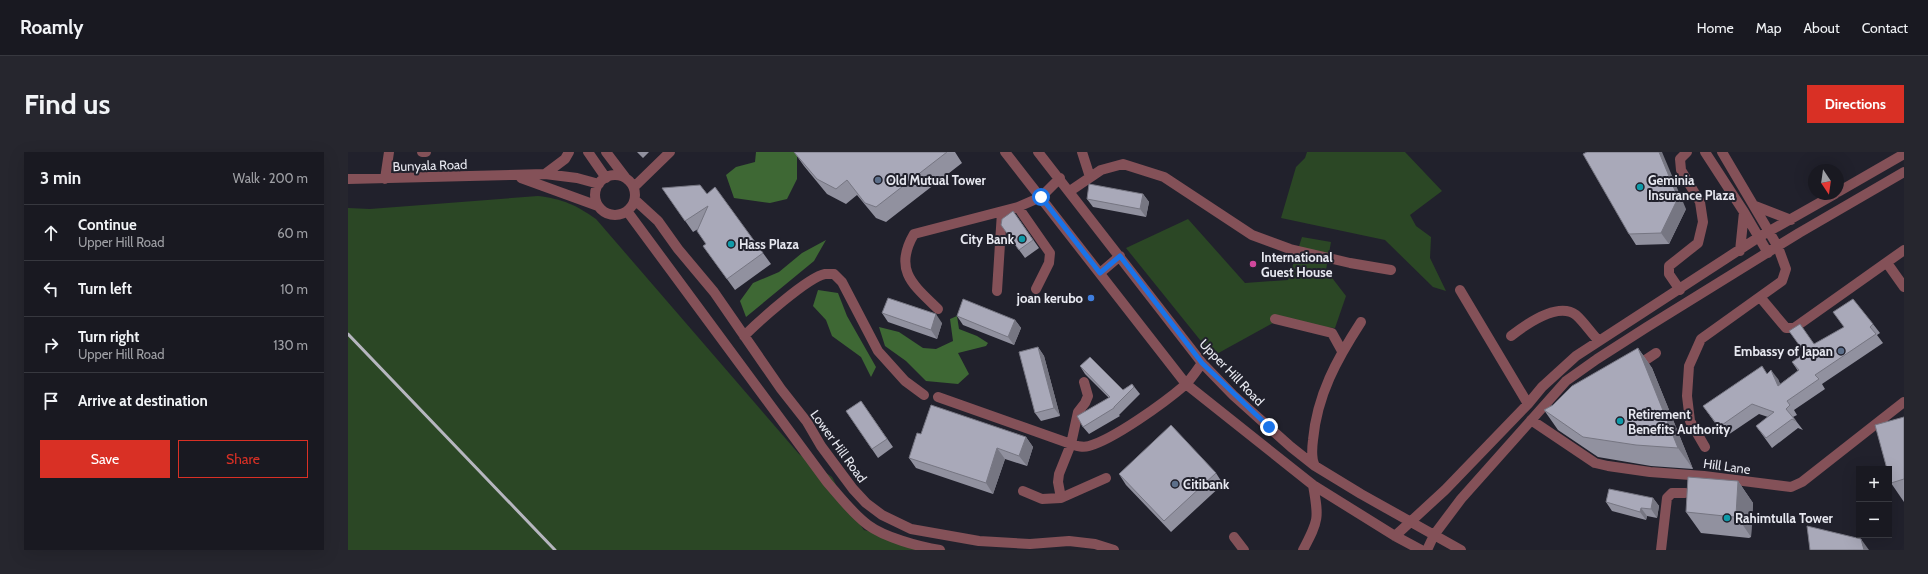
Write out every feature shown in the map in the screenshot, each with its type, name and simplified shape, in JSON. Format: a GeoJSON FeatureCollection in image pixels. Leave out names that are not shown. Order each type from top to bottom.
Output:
{"type":"FeatureCollection","features":[{"type":"Feature","properties":{"kind":"street"},"geometry":{"type":"LineString","coordinates":[[385,179],[389,152]]}},
{"type":"Feature","properties":{"kind":"street"},"geometry":{"type":"LineString","coordinates":[[545,174],[565,159],[569,152]]}},
{"type":"Feature","properties":{"kind":"street"},"geometry":{"type":"LineString","coordinates":[[588,152],[602,181]]}},
{"type":"Feature","properties":{"kind":"street"},"geometry":{"type":"LineString","coordinates":[[606,152],[634,187],[635,200],[627,211],[622,214],[609,214],[598,206],[595,195],[602,181],[618,175],[625,177]]}},
{"type":"Feature","properties":{"kind":"street"},"geometry":{"type":"LineString","coordinates":[[634,187],[670,152]]}},
{"type":"Feature","properties":{"kind":"street"},"geometry":{"type":"LineString","coordinates":[[1005,152],[1186,384],[1313,485],[1395,536],[1421,550]]}},
{"type":"Feature","properties":{"kind":"street","name":"Upper Hill Road"},"geometry":{"type":"LineString","coordinates":[[1038,152],[1060,178],[1202,363],[1233,395],[1291,447],[1315,466],[1361,494],[1462,550]]}},
{"type":"Feature","properties":{"kind":"street"},"geometry":{"type":"LineString","coordinates":[[1082,152],[1090,177]]}},
{"type":"Feature","properties":{"kind":"street"},"geometry":{"type":"LineString","coordinates":[[1680,290],[1669,274],[1669,266],[1698,243],[1703,222],[1700,202],[1681,170],[1680,159],[1687,152]]}},
{"type":"Feature","properties":{"kind":"street"},"geometry":{"type":"LineString","coordinates":[[1705,152],[1744,212],[1768,253]]}},
{"type":"Feature","properties":{"kind":"street"},"geometry":{"type":"LineString","coordinates":[[1705,447],[1690,421],[1688,396],[1689,366],[1701,339],[1782,281],[1786,269],[1778,246],[1722,152]]}},
{"type":"Feature","properties":{"kind":"street"},"geometry":{"type":"LineString","coordinates":[[1844,188],[1904,154]]}},
{"type":"Feature","properties":{"kind":"street"},"geometry":{"type":"LineString","coordinates":[[1070,191],[1090,177],[1113,166],[1123,164],[1164,177],[1252,236],[1290,249],[1350,263],[1391,270]]}},
{"type":"Feature","properties":{"kind":"street"},"geometry":{"type":"LineString","coordinates":[[1879,168],[1888,181]]}},
{"type":"Feature","properties":{"kind":"street"},"geometry":{"type":"LineString","coordinates":[[1427,550],[1434,535],[1461,499],[1531,420],[1557,397],[1566,382],[1597,359],[1778,246],[1904,172]]}},
{"type":"Feature","properties":{"kind":"street","name":"Bunyala Road"},"geometry":{"type":"LineString","coordinates":[[348,179],[545,174],[602,181]]}},
{"type":"Feature","properties":{"kind":"street","name":"Bunyala Road"},"geometry":{"type":"LineString","coordinates":[[513,176],[598,206]]}},
{"type":"Feature","properties":{"kind":"street"},"geometry":{"type":"LineString","coordinates":[[938,309],[912,285],[904,262],[909,242],[914,234],[1018,207],[1041,197],[1060,178]]}},
{"type":"Feature","properties":{"kind":"street","name":"Lower Hill Road"},"geometry":{"type":"LineString","coordinates":[[635,200],[658,221],[678,250],[714,292],[853,489],[866,503],[882,515],[911,529],[979,541],[1030,544],[1069,541],[1095,544],[1114,550]]}},
{"type":"Feature","properties":{"kind":"street"},"geometry":{"type":"LineString","coordinates":[[1395,536],[1412,522],[1528,404],[1557,372],[1599,341],[1740,251],[1759,237],[1825,200]]}},
{"type":"Feature","properties":{"kind":"street"},"geometry":{"type":"LineString","coordinates":[[1755,206],[1791,220]]}},
{"type":"Feature","properties":{"kind":"street"},"geometry":{"type":"LineString","coordinates":[[1018,207],[1050,253],[1049,263],[1036,289]]}},
{"type":"Feature","properties":{"kind":"street"},"geometry":{"type":"LineString","coordinates":[[627,211],[827,482],[850,510],[869,526],[895,538],[940,550]]}},
{"type":"Feature","properties":{"kind":"street"},"geometry":{"type":"LineString","coordinates":[[997,291],[1002,212]]}},
{"type":"Feature","properties":{"kind":"street"},"geometry":{"type":"LineString","coordinates":[[1740,251],[1744,212]]}},
{"type":"Feature","properties":{"kind":"street"},"geometry":{"type":"LineString","coordinates":[[1760,297],[1786,328],[1794,328],[1904,250]]}},
{"type":"Feature","properties":{"kind":"street"},"geometry":{"type":"LineString","coordinates":[[1100,273],[1120,256]]}},
{"type":"Feature","properties":{"kind":"street"},"geometry":{"type":"LineString","coordinates":[[1887,263],[1904,287]]}},
{"type":"Feature","properties":{"kind":"street"},"geometry":{"type":"LineString","coordinates":[[744,336],[763,318],[804,286],[824,274],[834,274],[842,282],[878,351],[905,381],[924,395]]}},
{"type":"Feature","properties":{"kind":"street"},"geometry":{"type":"LineString","coordinates":[[1460,290],[1528,404]]}},
{"type":"Feature","properties":{"kind":"street"},"geometry":{"type":"LineString","coordinates":[[1511,336],[1541,317],[1567,311],[1575,314],[1599,341]]}},
{"type":"Feature","properties":{"kind":"street"},"geometry":{"type":"LineString","coordinates":[[1275,319],[1332,333],[1342,352]]}},
{"type":"Feature","properties":{"kind":"street"},"geometry":{"type":"LineString","coordinates":[[1315,466],[1313,462],[1313,445],[1316,418],[1326,384],[1342,352],[1361,322]]}},
{"type":"Feature","properties":{"kind":"street"},"geometry":{"type":"LineString","coordinates":[[1624,374],[1656,353]]}},
{"type":"Feature","properties":{"kind":"street"},"geometry":{"type":"LineString","coordinates":[[938,397],[1081,447],[1096,443],[1146,414],[1186,384],[1202,363]]}},
{"type":"Feature","properties":{"kind":"street"},"geometry":{"type":"LineString","coordinates":[[1061,498],[1058,482],[1059,474],[1071,444],[1078,412],[1088,396],[1084,382]]}},
{"type":"Feature","properties":{"kind":"street","name":"Hill Lane"},"geometry":{"type":"LineString","coordinates":[[1531,420],[1595,462],[1608,466],[1791,487],[1802,482],[1904,402]]}},
{"type":"Feature","properties":{"kind":"street"},"geometry":{"type":"LineString","coordinates":[[1023,492],[1049,500],[1061,498],[1106,478]]}},
{"type":"Feature","properties":{"kind":"street"},"geometry":{"type":"LineString","coordinates":[[1303,550],[1317,521],[1317,509],[1313,485]]}},
{"type":"Feature","properties":{"kind":"street"},"geometry":{"type":"LineString","coordinates":[[1661,550],[1667,498],[1672,493],[1685,492]]}},
{"type":"Feature","properties":{"kind":"street"},"geometry":{"type":"LineString","coordinates":[[1234,537],[1244,550]]}},
{"type":"Feature","properties":{"kind":"green space"},"geometry":{"type":"Polygon","coordinates":[[[756,152],[797,152],[797,179],[787,199],[770,203],[734,198],[726,175],[736,167],[755,162],[756,152]]]}},
{"type":"Feature","properties":{"kind":"green space"},"geometry":{"type":"Polygon","coordinates":[[[1307,152],[1405,152],[1442,191],[1410,215],[1416,226],[1431,237],[1430,258],[1446,291],[1433,287],[1385,240],[1281,218],[1296,167],[1305,158],[1307,152]]]}},
{"type":"Feature","properties":{"kind":"green space"},"geometry":{"type":"Polygon","coordinates":[[[538,196],[569,203],[596,219],[799,454],[832,477],[847,506],[864,530],[947,550],[348,550],[348,208],[370,209],[538,196]]]}},
{"type":"Feature","properties":{"kind":"green space"},"geometry":{"type":"Polygon","coordinates":[[[1188,219],[1245,283],[1288,280],[1302,237],[1331,242],[1326,270],[1346,296],[1335,328],[1273,323],[1213,356],[1126,248],[1188,219]]]}},
{"type":"Feature","properties":{"kind":"green space"},"geometry":{"type":"Polygon","coordinates":[[[826,240],[814,261],[746,317],[740,301],[753,283],[779,272],[802,253],[826,240]]]}},
{"type":"Feature","properties":{"kind":"green space"},"geometry":{"type":"Polygon","coordinates":[[[818,290],[838,293],[847,316],[876,367],[871,377],[861,357],[832,336],[826,320],[813,306],[818,290]]]}},
{"type":"Feature","properties":{"kind":"green space"},"geometry":{"type":"Polygon","coordinates":[[[957,316],[959,329],[977,336],[988,343],[986,346],[958,353],[969,374],[958,384],[926,381],[906,361],[885,346],[879,327],[899,332],[923,348],[936,349],[953,341],[950,319],[957,316]]]}},
{"type":"Feature","properties":{"kind":"building","name":"Old Mutual Tower"},"geometry":{"type":"Polygon","coordinates":[[[794,152],[947,152],[876,207],[865,203],[847,180],[836,189],[817,179],[794,152]]]}},
{"type":"Feature","properties":{"kind":"building","name":"Geminia Insurance Plaza"},"geometry":{"type":"Polygon","coordinates":[[[1587,152],[1659,152],[1678,198],[1661,233],[1629,234],[1583,154],[1587,152]]]}},
{"type":"Feature","properties":{"kind":"building"},"geometry":{"type":"Polygon","coordinates":[[[1089,184],[1143,194],[1140,209],[1087,199],[1089,184]]]}},
{"type":"Feature","properties":{"kind":"building","name":"Hass Plaza"},"geometry":{"type":"Polygon","coordinates":[[[700,185],[707,194],[715,187],[763,253],[727,279],[703,246],[706,244],[697,231],[708,206],[685,221],[662,188],[700,185]]]}},
{"type":"Feature","properties":{"kind":"building","name":"City Bank"},"geometry":{"type":"Polygon","coordinates":[[[1013,211],[1033,240],[1019,250],[1001,225],[1002,219],[1013,211]]]}},
{"type":"Feature","properties":{"kind":"building"},"geometry":{"type":"Polygon","coordinates":[[[888,298],[936,314],[931,330],[882,313],[888,298]]]}},
{"type":"Feature","properties":{"kind":"building"},"geometry":{"type":"Polygon","coordinates":[[[963,299],[1015,320],[1008,337],[957,316],[963,299]]]}},
{"type":"Feature","properties":{"kind":"building"},"geometry":{"type":"Polygon","coordinates":[[[1853,299],[1873,324],[1870,327],[1876,334],[1815,375],[1819,379],[1787,401],[1790,405],[1786,409],[1796,421],[1792,419],[1766,438],[1756,426],[1774,412],[1752,404],[1719,427],[1703,406],[1762,366],[1767,374],[1771,370],[1778,386],[1799,370],[1792,362],[1805,353],[1789,331],[1800,324],[1814,344],[1844,327],[1833,312],[1853,299]]]}},
{"type":"Feature","properties":{"kind":"building"},"geometry":{"type":"Polygon","coordinates":[[[1038,347],[1054,408],[1035,413],[1019,352],[1038,347]]]}},
{"type":"Feature","properties":{"kind":"building","name":"Retirement Benefits Authority"},"geometry":{"type":"Polygon","coordinates":[[[1638,348],[1678,448],[1636,445],[1583,437],[1544,410],[1553,405],[1572,386],[1638,348]]]}},
{"type":"Feature","properties":{"kind":"building"},"geometry":{"type":"Polygon","coordinates":[[[1090,357],[1123,390],[1132,384],[1134,387],[1114,408],[1083,427],[1077,416],[1110,397],[1080,366],[1090,357]]]}},
{"type":"Feature","properties":{"kind":"building"},"geometry":{"type":"Polygon","coordinates":[[[861,401],[887,439],[872,449],[846,411],[861,401]]]}},
{"type":"Feature","properties":{"kind":"building"},"geometry":{"type":"Polygon","coordinates":[[[931,405],[1026,437],[1019,456],[997,448],[986,483],[909,458],[917,433],[921,434],[931,405]]]}},
{"type":"Feature","properties":{"kind":"building"},"geometry":{"type":"Polygon","coordinates":[[[1904,417],[1904,479],[1892,483],[1892,466],[1886,466],[1875,425],[1904,417]]]}},
{"type":"Feature","properties":{"kind":"building","name":"Citibank"},"geometry":{"type":"Polygon","coordinates":[[[1171,425],[1216,473],[1164,521],[1119,474],[1171,425]]]}},
{"type":"Feature","properties":{"kind":"building"},"geometry":{"type":"Polygon","coordinates":[[[1688,477],[1738,481],[1736,515],[1734,517],[1686,512],[1688,477]]]}},
{"type":"Feature","properties":{"kind":"building"},"geometry":{"type":"Polygon","coordinates":[[[1609,489],[1653,498],[1651,509],[1641,508],[1640,512],[1606,502],[1609,489]]]}},
{"type":"Feature","properties":{"kind":"building"},"geometry":{"type":"Polygon","coordinates":[[[1807,526],[1861,539],[1864,550],[1810,550],[1807,526]]]}},
{"type":"Feature","properties":{"kind":"railway"},"geometry":{"type":"LineString","coordinates":[[348,334],[555,550]]}},
{"type":"Feature","properties":{"kind":"place","name":"Old Mutual Tower"},"geometry":{"type":"Point","coordinates":[878,180]}},
{"type":"Feature","properties":{"kind":"place","name":"Geminia Insurance Plaza"},"geometry":{"type":"Point","coordinates":[1640,187]}},
{"type":"Feature","properties":{"kind":"place","name":"City Bank"},"geometry":{"type":"Point","coordinates":[1022,239]}},
{"type":"Feature","properties":{"kind":"place","name":"Hass Plaza"},"geometry":{"type":"Point","coordinates":[731,244]}},
{"type":"Feature","properties":{"kind":"place","name":"International Guest House"},"geometry":{"type":"Point","coordinates":[1253,264]}},
{"type":"Feature","properties":{"kind":"place","name":"joan kerubo"},"geometry":{"type":"Point","coordinates":[1091,298]}},
{"type":"Feature","properties":{"kind":"place","name":"Embassy of Japan"},"geometry":{"type":"Point","coordinates":[1841,351]}},
{"type":"Feature","properties":{"kind":"place","name":"Retirement Benefits Authority"},"geometry":{"type":"Point","coordinates":[1620,421]}},
{"type":"Feature","properties":{"kind":"place","name":"Citibank"},"geometry":{"type":"Point","coordinates":[1175,484]}},
{"type":"Feature","properties":{"kind":"place","name":"Rahimtulla Tower"},"geometry":{"type":"Point","coordinates":[1727,518]}},
{"type":"Feature","properties":{"kind":"route"},"geometry":{"type":"LineString","coordinates":[[1041,197],[1100,273],[1120,256],[1202,363],[1233,395],[1269,427]]}}]}
